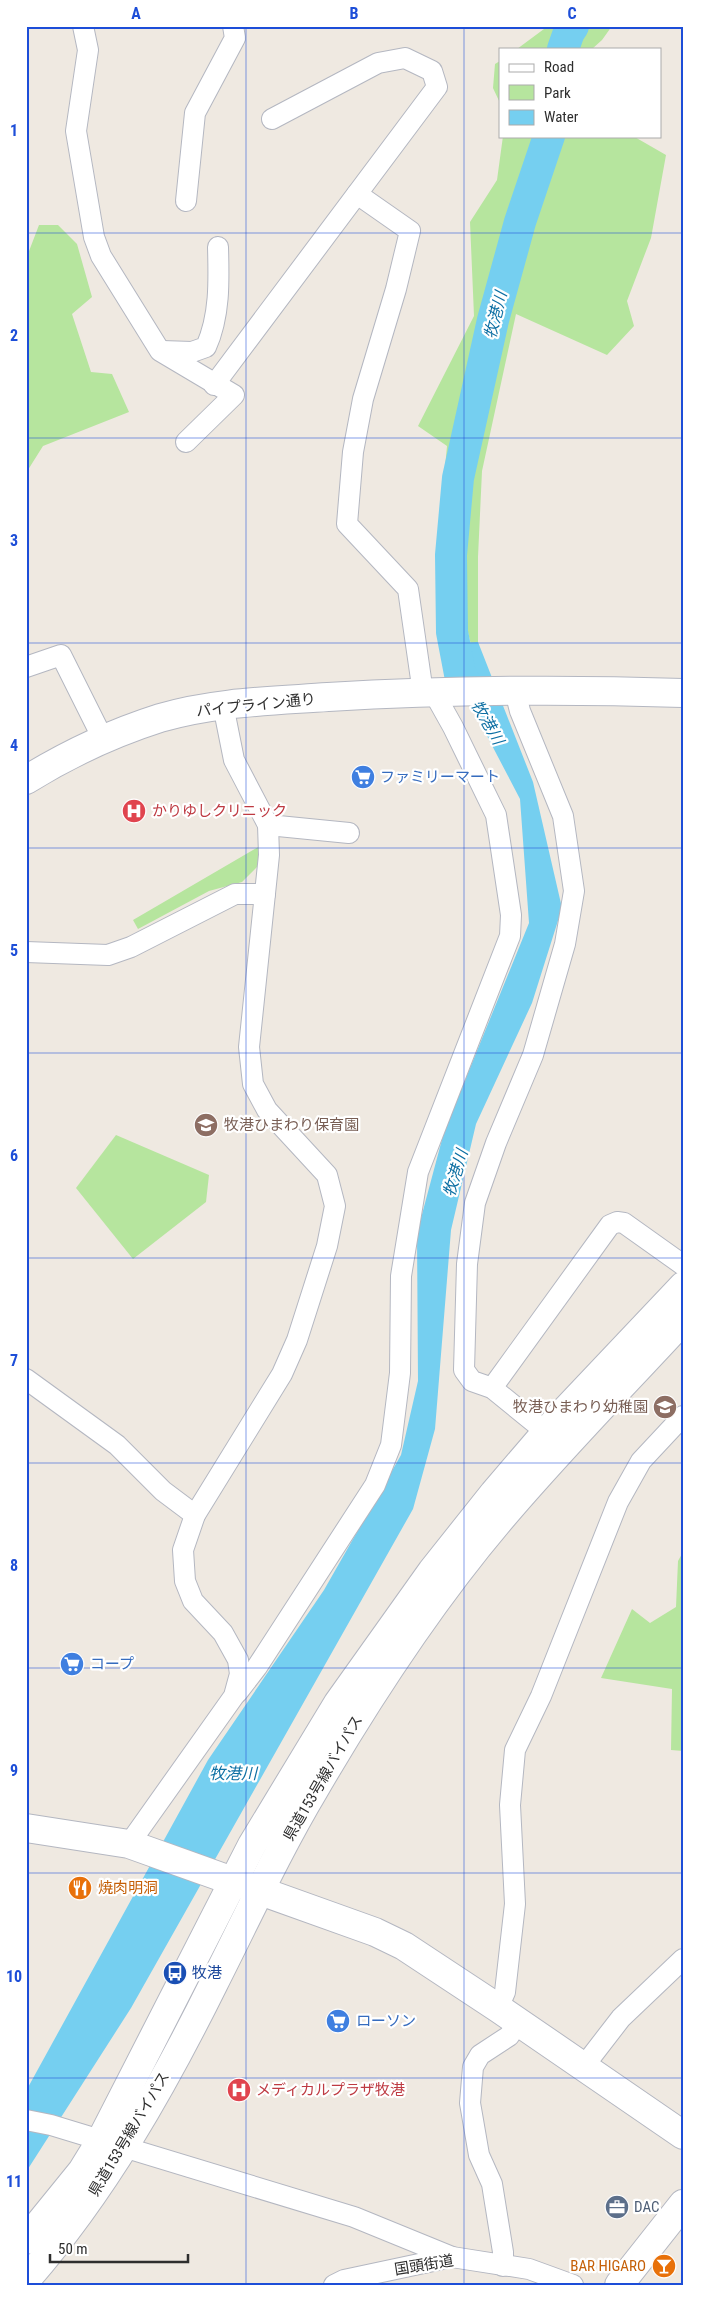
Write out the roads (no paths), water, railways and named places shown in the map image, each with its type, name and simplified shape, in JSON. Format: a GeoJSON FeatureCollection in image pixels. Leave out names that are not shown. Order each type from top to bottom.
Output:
{"type":"FeatureCollection","features":[{"type":"Feature","properties":{"kind":"main road"},"geometry":{"type":"LineString","coordinates":[[508,691],[584,689],[683,693]]}},
{"type":"Feature","properties":{"kind":"main road","name":"パイプライン通り"},"geometry":{"type":"LineString","coordinates":[[26,780],[103,739],[161,718],[224,705],[432,693],[508,691]]}},
{"type":"Feature","properties":{"kind":"main road","name":"県道153号線バイパス"},"geometry":{"type":"LineString","coordinates":[[26,2240],[82,2171],[112,2144],[184,2041],[312,1792],[402,1650],[504,1514],[556,1439],[683,1286]]}},
{"type":"Feature","properties":{"kind":"main road","name":"県道153号線バイパス"},"geometry":{"type":"LineString","coordinates":[[26,2280],[68,2229],[112,2144],[234,1881],[276,1802],[312,1742],[384,1636],[464,1529],[556,1439],[683,1320]]}},
{"type":"Feature","properties":{"kind":"main road"},"geometry":{"type":"LineString","coordinates":[[26,1828],[139,1847],[343,1919],[404,1946],[584,2066],[683,2135]]}},
{"type":"Feature","properties":{"kind":"main road"},"geometry":{"type":"LineString","coordinates":[[619,2285],[683,2204]]}},
{"type":"Feature","properties":{"kind":"street"},"geometry":{"type":"LineString","coordinates":[[83,26],[88,50],[76,131],[94,237],[101,256],[160,351],[214,385],[234,395],[186,442]]}},
{"type":"Feature","properties":{"kind":"street"},"geometry":{"type":"LineString","coordinates":[[186,201],[195,112],[235,38],[233,26]]}},
{"type":"Feature","properties":{"kind":"street"},"geometry":{"type":"LineString","coordinates":[[214,385],[437,87],[432,71],[404,58],[378,63],[272,119]]}},
{"type":"Feature","properties":{"kind":"street"},"geometry":{"type":"LineString","coordinates":[[139,1847],[234,1696],[257,1667],[375,1485],[391,1445],[400,1373],[401,1276],[418,1172],[510,936],[511,915],[496,815],[453,726],[432,693],[408,589],[395,573],[346,524],[353,452],[363,399],[396,289],[410,231],[357,194]]}},
{"type":"Feature","properties":{"kind":"street"},"geometry":{"type":"LineString","coordinates":[[160,351],[192,352],[206,347],[213,331],[217,307],[218,247]]}},
{"type":"Feature","properties":{"kind":"street"},"geometry":{"type":"LineString","coordinates":[[26,667],[61,655],[103,739]]}},
{"type":"Feature","properties":{"kind":"street"},"geometry":{"type":"LineString","coordinates":[[508,691],[520,711],[563,816],[574,891],[565,944],[533,1056],[496,1144],[475,1203],[467,1264],[464,1370],[472,1381],[492,1388],[556,1439]]}},
{"type":"Feature","properties":{"kind":"street"},"geometry":{"type":"LineString","coordinates":[[224,705],[234,760],[268,825],[269,855],[249,1047],[253,1084],[267,1110],[327,1175],[335,1206],[327,1246],[297,1340],[282,1374],[195,1516],[183,1550],[185,1581],[193,1601],[223,1632],[235,1654],[240,1674],[234,1696]]}},
{"type":"Feature","properties":{"kind":"street"},"geometry":{"type":"LineString","coordinates":[[268,825],[349,833]]}},
{"type":"Feature","properties":{"kind":"street"},"geometry":{"type":"LineString","coordinates":[[26,952],[108,954],[131,947],[235,894],[265,894]]}},
{"type":"Feature","properties":{"kind":"street"},"geometry":{"type":"LineString","coordinates":[[492,1388],[610,1225],[617,1222],[624,1223],[683,1265]]}},
{"type":"Feature","properties":{"kind":"street"},"geometry":{"type":"LineString","coordinates":[[26,1379],[117,1445],[163,1491],[195,1516]]}},
{"type":"Feature","properties":{"kind":"street"},"geometry":{"type":"LineString","coordinates":[[503,2266],[503,2252],[492,2184],[479,2155],[470,2103],[472,2067],[480,2055],[509,2036],[504,1992],[515,1904],[510,1805],[515,1750],[556,1661],[618,1502],[641,1461],[683,1416]]}},
{"type":"Feature","properties":{"kind":"street"},"geometry":{"type":"LineString","coordinates":[[584,2066],[621,2018],[683,1959]]}},
{"type":"Feature","properties":{"kind":"street"},"geometry":{"type":"LineString","coordinates":[[26,2120],[70,2131],[354,2217],[452,2257]]}},
{"type":"Feature","properties":{"kind":"street","name":"国頭街道"},"geometry":{"type":"LineString","coordinates":[[334,2285],[344,2280],[375,2280],[452,2257],[529,2269],[573,2285]]}},
{"type":"Feature","properties":{"kind":"water","name":"牧港川"},"geometry":{"type":"Polygon","coordinates":[[[478,642],[533,782],[562,908],[532,1003],[476,1124],[451,1230],[435,1429],[413,1509],[131,2008],[26,2172],[26,2091],[208,1760],[324,1590],[401,1455],[418,1381],[417,1233],[444,1132],[529,923],[520,799],[439,644],[478,642]]]}},
{"type":"Feature","properties":{"kind":"waterway","name":"牧港川"},"geometry":{"type":"LineString","coordinates":[[563,48],[573,26]]}},
{"type":"Feature","properties":{"kind":"waterway","name":"牧港川"},"geometry":{"type":"LineString","coordinates":[[467,686],[460,674],[452,632],[451,555],[458,478],[493,320],[520,222],[548,138]]}},
{"type":"Feature","properties":{"kind":"place","name":"ファミリーマート"},"geometry":{"type":"Point","coordinates":[363,777]}},
{"type":"Feature","properties":{"kind":"place","name":"かりゆしクリニック"},"geometry":{"type":"Point","coordinates":[134,811]}},
{"type":"Feature","properties":{"kind":"place","name":"牧港ひまわり保育園"},"geometry":{"type":"Point","coordinates":[206,1125]}},
{"type":"Feature","properties":{"kind":"place","name":"牧港ひまわり幼稚園"},"geometry":{"type":"Point","coordinates":[665,1407]}},
{"type":"Feature","properties":{"kind":"place","name":"コープ"},"geometry":{"type":"Point","coordinates":[72,1664]}},
{"type":"Feature","properties":{"kind":"place","name":"焼肉明洞"},"geometry":{"type":"Point","coordinates":[80,1888]}},
{"type":"Feature","properties":{"kind":"place","name":"牧港"},"geometry":{"type":"Point","coordinates":[175,1973]}},
{"type":"Feature","properties":{"kind":"place","name":"ローソン"},"geometry":{"type":"Point","coordinates":[338,2021]}},
{"type":"Feature","properties":{"kind":"place","name":"メディカルプラザ牧港"},"geometry":{"type":"Point","coordinates":[239,2090]}},
{"type":"Feature","properties":{"kind":"place","name":"DAC"},"geometry":{"type":"Point","coordinates":[617,2207]}},
{"type":"Feature","properties":{"kind":"place","name":"BAR HIGARO"},"geometry":{"type":"Point","coordinates":[664,2266]}}]}
